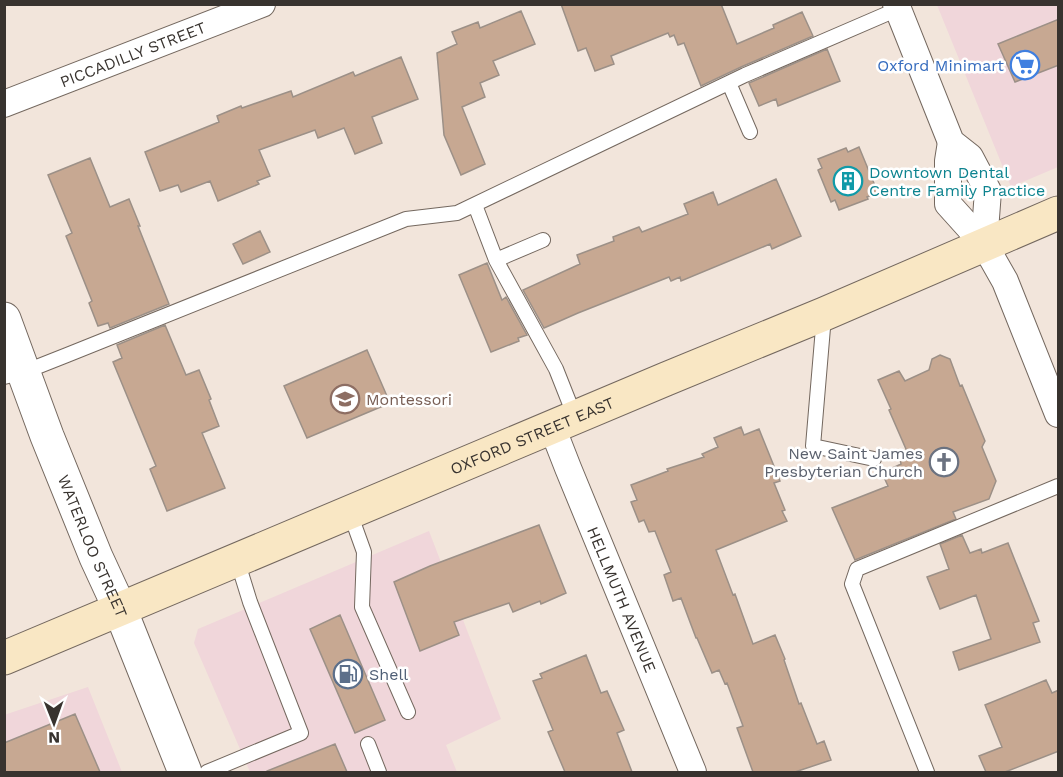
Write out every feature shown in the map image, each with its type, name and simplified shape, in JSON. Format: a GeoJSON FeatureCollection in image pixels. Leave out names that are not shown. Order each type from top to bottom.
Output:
{"type":"FeatureCollection","features":[{"type":"Feature","properties":{"kind":"main road","name":"OXFORD STREET EAST"},"geometry":{"type":"LineString","coordinates":[[4,658],[1059,213]]}},
{"type":"Feature","properties":{"kind":"street","name":"PICCADILLY STREET"},"geometry":{"type":"LineString","coordinates":[[4,104],[262,4]]}},
{"type":"Feature","properties":{"kind":"street"},"geometry":{"type":"LineString","coordinates":[[897,7],[951,142],[970,157],[988,191],[984,244]]}},
{"type":"Feature","properties":{"kind":"street"},"geometry":{"type":"LineString","coordinates":[[951,142],[948,161],[948,204],[984,244],[1005,281],[1059,414]]}},
{"type":"Feature","properties":{"kind":"street","name":"WATERLOO STREET"},"geometry":{"type":"LineString","coordinates":[[4,319],[14,374],[47,436],[96,557],[120,609],[184,772]]}},
{"type":"Feature","properties":{"kind":"street","name":"HELLMUTH AVENUE"},"geometry":{"type":"LineString","coordinates":[[564,422],[568,468],[693,772]]}},
{"type":"Feature","properties":{"kind":"lane"},"geometry":{"type":"LineString","coordinates":[[14,374],[406,219],[457,213],[729,83],[897,7]]}},
{"type":"Feature","properties":{"kind":"lane"},"geometry":{"type":"LineString","coordinates":[[729,83],[750,132]]}},
{"type":"Feature","properties":{"kind":"lane"},"geometry":{"type":"LineString","coordinates":[[474,205],[496,260],[556,369],[564,422]]}},
{"type":"Feature","properties":{"kind":"lane"},"geometry":{"type":"LineString","coordinates":[[496,260],[543,240]]}},
{"type":"Feature","properties":{"kind":"lane"},"geometry":{"type":"LineString","coordinates":[[824,314],[813,446],[874,459]]}},
{"type":"Feature","properties":{"kind":"lane"},"geometry":{"type":"LineString","coordinates":[[927,772],[852,584],[857,569],[1059,486]]}},
{"type":"Feature","properties":{"kind":"lane"},"geometry":{"type":"LineString","coordinates":[[350,512],[364,552],[362,607],[408,712]]}},
{"type":"Feature","properties":{"kind":"lane"},"geometry":{"type":"LineString","coordinates":[[207,772],[302,733],[250,602],[237,560]]}},
{"type":"Feature","properties":{"kind":"lane"},"geometry":{"type":"LineString","coordinates":[[368,744],[379,772]]}},
{"type":"Feature","properties":{"kind":"shaded area"},"geometry":{"type":"Polygon","coordinates":[[[937,5],[1058,5],[1058,167],[1011,187],[937,5]]]}},
{"type":"Feature","properties":{"kind":"shaded area"},"geometry":{"type":"Polygon","coordinates":[[[429,531],[501,719],[446,745],[457,772],[250,772],[194,643],[198,629],[429,531]]]}},
{"type":"Feature","properties":{"kind":"shaded area"},"geometry":{"type":"Polygon","coordinates":[[[88,687],[122,772],[5,772],[4,715],[88,687]]]}},
{"type":"Feature","properties":{"kind":"building"},"geometry":{"type":"Polygon","coordinates":[[[561,4],[721,4],[737,44],[774,28],[773,25],[802,12],[813,36],[701,86],[684,43],[678,45],[674,35],[670,37],[668,33],[611,56],[614,64],[595,71],[586,48],[578,51],[561,4]]]}},
{"type":"Feature","properties":{"kind":"building"},"geometry":{"type":"Polygon","coordinates":[[[521,11],[535,44],[493,61],[499,75],[480,83],[485,97],[462,107],[485,164],[461,175],[444,135],[437,53],[457,44],[452,32],[478,22],[480,28],[521,11]]]}},
{"type":"Feature","properties":{"kind":"building"},"geometry":{"type":"Polygon","coordinates":[[[1059,19],[1059,65],[1015,82],[998,44],[1059,19]]]}},
{"type":"Feature","properties":{"kind":"building"},"geometry":{"type":"Polygon","coordinates":[[[827,49],[840,81],[778,106],[776,99],[759,106],[749,83],[827,49]]]}},
{"type":"Feature","properties":{"kind":"building"},"geometry":{"type":"Polygon","coordinates":[[[401,57],[418,99],[372,117],[382,143],[355,154],[344,128],[318,138],[315,130],[259,150],[270,176],[257,181],[259,184],[218,201],[210,181],[181,192],[178,185],[160,191],[145,152],[219,122],[217,116],[241,106],[242,108],[291,91],[293,97],[353,72],[355,76],[401,57]]]}},
{"type":"Feature","properties":{"kind":"building","name":"Downtown Dental Centre Family Practice"},"geometry":{"type":"Polygon","coordinates":[[[859,147],[878,193],[839,210],[835,200],[831,202],[818,170],[822,168],[818,159],[846,148],[848,152],[859,147]]]}},
{"type":"Feature","properties":{"kind":"building"},"geometry":{"type":"Polygon","coordinates":[[[90,158],[110,207],[129,199],[169,304],[110,328],[108,323],[98,326],[89,303],[92,301],[66,236],[72,233],[48,175],[90,158]]]}},
{"type":"Feature","properties":{"kind":"building"},"geometry":{"type":"Polygon","coordinates":[[[776,179],[801,236],[772,249],[770,244],[681,281],[680,277],[671,281],[669,277],[544,328],[523,290],[580,264],[577,255],[614,241],[613,237],[639,227],[642,232],[688,214],[684,204],[713,192],[718,205],[776,179]]]}},
{"type":"Feature","properties":{"kind":"building"},"geometry":{"type":"Polygon","coordinates":[[[260,231],[270,252],[243,264],[233,244],[260,231]]]}},
{"type":"Feature","properties":{"kind":"building"},"geometry":{"type":"Polygon","coordinates":[[[487,263],[502,300],[506,297],[527,335],[518,338],[519,341],[491,352],[459,275],[487,263]]]}},
{"type":"Feature","properties":{"kind":"building"},"geometry":{"type":"Polygon","coordinates":[[[165,325],[186,375],[199,370],[211,399],[209,400],[219,426],[202,433],[225,488],[167,511],[150,469],[156,466],[113,362],[122,358],[117,345],[165,325]]]}},
{"type":"Feature","properties":{"kind":"building"},"geometry":{"type":"Polygon","coordinates":[[[367,350],[390,403],[307,438],[284,386],[367,350]]]}},
{"type":"Feature","properties":{"kind":"building","name":"New Saint James Presbyterian Church"},"geometry":{"type":"Polygon","coordinates":[[[940,355],[950,359],[985,441],[982,447],[996,481],[989,499],[953,512],[956,519],[855,560],[832,508],[888,486],[882,473],[901,464],[900,459],[909,456],[878,380],[899,371],[905,381],[929,370],[932,359],[940,355]]]}},
{"type":"Feature","properties":{"kind":"building"},"geometry":{"type":"Polygon","coordinates":[[[741,427],[744,435],[759,429],[780,481],[774,483],[787,521],[716,550],[753,644],[775,635],[799,704],[801,703],[817,744],[824,741],[831,760],[795,772],[753,772],[737,728],[743,726],[727,683],[725,684],[719,670],[712,673],[681,598],[673,601],[664,575],[671,572],[655,531],[649,532],[644,520],[639,522],[631,502],[637,500],[631,485],[668,471],[667,469],[704,457],[702,454],[718,447],[714,438],[741,427]]]}},
{"type":"Feature","properties":{"kind":"building"},"geometry":{"type":"Polygon","coordinates":[[[539,525],[566,593],[541,604],[540,601],[513,612],[509,603],[454,622],[459,635],[420,651],[394,582],[539,525]]]}},
{"type":"Feature","properties":{"kind":"building"},"geometry":{"type":"Polygon","coordinates":[[[962,535],[970,553],[981,549],[982,553],[1008,543],[1039,621],[1033,623],[1040,642],[959,670],[953,652],[991,639],[976,595],[940,609],[927,577],[949,569],[940,544],[962,535]]]}},
{"type":"Feature","properties":{"kind":"building","name":"Shell"},"geometry":{"type":"Polygon","coordinates":[[[340,615],[385,720],[355,733],[310,629],[340,615]]]}},
{"type":"Feature","properties":{"kind":"building"},"geometry":{"type":"Polygon","coordinates":[[[586,655],[601,693],[607,691],[624,730],[617,733],[632,772],[565,772],[548,732],[553,730],[533,681],[542,678],[540,674],[586,655]]]}},
{"type":"Feature","properties":{"kind":"building"},"geometry":{"type":"Polygon","coordinates":[[[1046,680],[1052,693],[1059,690],[1059,751],[1005,772],[986,772],[979,756],[1002,747],[985,705],[1046,680]]]}},
{"type":"Feature","properties":{"kind":"building"},"geometry":{"type":"Polygon","coordinates":[[[75,714],[100,772],[4,772],[4,743],[75,714]]]}},
{"type":"Feature","properties":{"kind":"building"},"geometry":{"type":"Polygon","coordinates":[[[335,744],[347,772],[267,772],[267,771],[335,744]]]}},
{"type":"Feature","properties":{"kind":"place","name":"Oxford Minimart"},"geometry":{"type":"Point","coordinates":[1025,65]}},
{"type":"Feature","properties":{"kind":"place","name":"Downtown Dental Centre Family Practice"},"geometry":{"type":"Point","coordinates":[848,181]}},
{"type":"Feature","properties":{"kind":"place","name":"Montessori"},"geometry":{"type":"Point","coordinates":[345,399]}},
{"type":"Feature","properties":{"kind":"place","name":"New Saint James Presbyterian Church"},"geometry":{"type":"Point","coordinates":[944,462]}},
{"type":"Feature","properties":{"kind":"place","name":"Shell"},"geometry":{"type":"Point","coordinates":[348,674]}}]}
